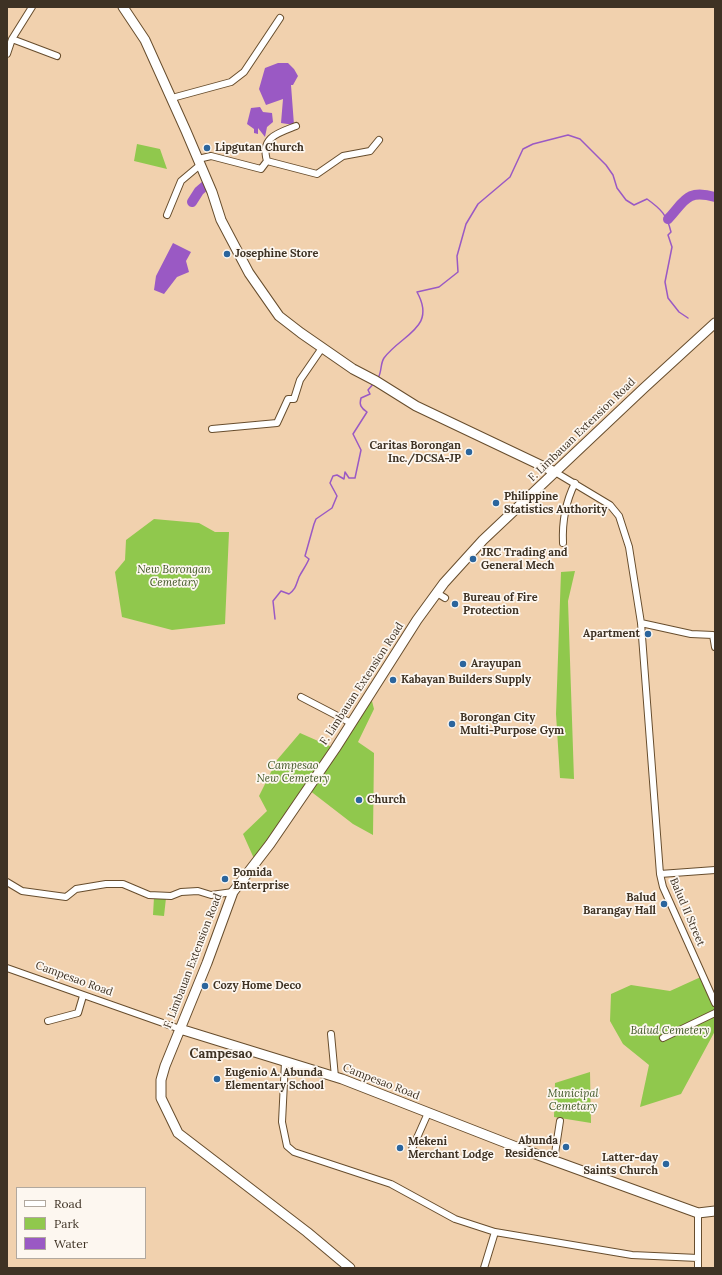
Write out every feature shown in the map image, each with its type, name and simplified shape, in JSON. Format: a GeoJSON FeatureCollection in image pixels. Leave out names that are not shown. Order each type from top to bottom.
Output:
{"type":"FeatureCollection","features":[{"type":"Feature","properties":{"kind":"street"},"geometry":{"type":"LineString","coordinates":[[7,54],[12,39],[32,7]]}},
{"type":"Feature","properties":{"kind":"street"},"geometry":{"type":"LineString","coordinates":[[123,7],[145,40],[172,98],[212,192],[221,220],[249,273],[279,316],[322,348],[375,382],[444,421],[555,472]]}},
{"type":"Feature","properties":{"kind":"street"},"geometry":{"type":"LineString","coordinates":[[172,98],[231,82],[244,72],[280,18]]}},
{"type":"Feature","properties":{"kind":"street"},"geometry":{"type":"LineString","coordinates":[[12,39],[57,56]]}},
{"type":"Feature","properties":{"kind":"street"},"geometry":{"type":"LineString","coordinates":[[267,161],[265,156],[266,144],[272,135],[296,126]]}},
{"type":"Feature","properties":{"kind":"street"},"geometry":{"type":"LineString","coordinates":[[267,161],[317,174],[343,156],[370,151],[379,140]]}},
{"type":"Feature","properties":{"kind":"street"},"geometry":{"type":"LineString","coordinates":[[167,215],[181,181],[199,162],[210,156],[261,169],[267,161]]}},
{"type":"Feature","properties":{"kind":"street","name":"F. Limbauan Extension Road"},"geometry":{"type":"LineString","coordinates":[[350,1268],[307,1232],[178,1133],[161,1098],[161,1080],[180,1029],[207,963],[233,892],[270,844],[351,723],[417,620],[437,593],[457,568],[483,540],[715,323]]}},
{"type":"Feature","properties":{"kind":"street"},"geometry":{"type":"LineString","coordinates":[[212,429],[277,423],[288,399],[294,399],[300,380],[322,348]]}},
{"type":"Feature","properties":{"kind":"street","name":"Balud II Street"},"geometry":{"type":"LineString","coordinates":[[555,472],[610,505],[619,516],[629,547],[641,623],[660,874],[663,887],[715,1003]]}},
{"type":"Feature","properties":{"kind":"street"},"geometry":{"type":"LineString","coordinates":[[563,543],[563,524],[566,500],[575,483]]}},
{"type":"Feature","properties":{"kind":"street"},"geometry":{"type":"LineString","coordinates":[[437,593],[445,598]]}},
{"type":"Feature","properties":{"kind":"street"},"geometry":{"type":"LineString","coordinates":[[641,623],[691,634],[714,635],[715,647]]}},
{"type":"Feature","properties":{"kind":"street"},"geometry":{"type":"LineString","coordinates":[[301,697],[351,723]]}},
{"type":"Feature","properties":{"kind":"street"},"geometry":{"type":"LineString","coordinates":[[660,874],[715,870]]}},
{"type":"Feature","properties":{"kind":"street"},"geometry":{"type":"LineString","coordinates":[[7,882],[22,891],[46,895],[66,896],[76,889],[106,884],[123,884],[149,895],[171,896],[181,892],[198,891],[211,895],[233,892]]}},
{"type":"Feature","properties":{"kind":"street","name":"Campesao Road"},"geometry":{"type":"LineString","coordinates":[[7,968],[180,1029],[335,1077],[554,1160],[698,1212]]}},
{"type":"Feature","properties":{"kind":"street"},"geometry":{"type":"LineString","coordinates":[[48,1021],[78,1013],[83,996]]}},
{"type":"Feature","properties":{"kind":"street"},"geometry":{"type":"LineString","coordinates":[[663,1038],[715,1013]]}},
{"type":"Feature","properties":{"kind":"street"},"geometry":{"type":"LineString","coordinates":[[331,1034],[335,1077]]}},
{"type":"Feature","properties":{"kind":"street"},"geometry":{"type":"LineString","coordinates":[[285,1062],[282,1122],[287,1146],[294,1152],[391,1184],[456,1219],[494,1232],[632,1255],[698,1258]]}},
{"type":"Feature","properties":{"kind":"street"},"geometry":{"type":"LineString","coordinates":[[412,1149],[428,1113]]}},
{"type":"Feature","properties":{"kind":"street"},"geometry":{"type":"LineString","coordinates":[[554,1160],[560,1121]]}},
{"type":"Feature","properties":{"kind":"street"},"geometry":{"type":"LineString","coordinates":[[698,1268],[698,1212],[715,1211]]}},
{"type":"Feature","properties":{"kind":"street"},"geometry":{"type":"LineString","coordinates":[[484,1268],[494,1232]]}},
{"type":"Feature","properties":{"kind":"green space"},"geometry":{"type":"Polygon","coordinates":[[[137,144],[160,149],[167,169],[134,161],[137,144]]]}},
{"type":"Feature","properties":{"kind":"green space","name":"New Borongan Cemetary"},"geometry":{"type":"Polygon","coordinates":[[[154,519],[199,523],[215,532],[229,532],[225,624],[172,630],[122,617],[115,572],[125,560],[126,540],[154,519]]]}},
{"type":"Feature","properties":{"kind":"green space"},"geometry":{"type":"Polygon","coordinates":[[[575,571],[568,601],[574,779],[560,778],[556,714],[561,572],[575,571]]]}},
{"type":"Feature","properties":{"kind":"green space"},"geometry":{"type":"Polygon","coordinates":[[[371,697],[374,709],[358,742],[374,753],[373,835],[353,824],[309,790],[371,697]]]}},
{"type":"Feature","properties":{"kind":"green space","name":"Campesao New Cemetery"},"geometry":{"type":"Polygon","coordinates":[[[300,733],[334,748],[256,863],[243,834],[267,811],[259,796],[277,760],[300,733]]]}},
{"type":"Feature","properties":{"kind":"green space"},"geometry":{"type":"Polygon","coordinates":[[[154,897],[166,898],[164,916],[153,915],[154,897]]]}},
{"type":"Feature","properties":{"kind":"green space","name":"Balud Cemetery"},"geometry":{"type":"Polygon","coordinates":[[[703,976],[715,1003],[715,1031],[681,1094],[640,1107],[649,1065],[623,1044],[610,1021],[611,994],[631,985],[670,991],[703,976]]]}},
{"type":"Feature","properties":{"kind":"green space","name":"Municipal Cemetary"},"geometry":{"type":"Polygon","coordinates":[[[590,1072],[591,1123],[554,1117],[555,1083],[590,1072]]]}},
{"type":"Feature","properties":{"kind":"water"},"geometry":{"type":"Polygon","coordinates":[[[278,63],[288,63],[298,76],[293,85],[291,85],[294,125],[281,123],[283,99],[266,105],[259,89],[265,68],[278,63]]]}},
{"type":"Feature","properties":{"kind":"water"},"geometry":{"type":"Polygon","coordinates":[[[260,107],[263,112],[272,113],[273,122],[267,127],[265,137],[258,128],[258,134],[254,133],[254,129],[247,124],[251,108],[260,107]]]}},
{"type":"Feature","properties":{"kind":"water"},"geometry":{"type":"Polygon","coordinates":[[[173,243],[191,252],[186,261],[189,272],[177,277],[164,294],[154,290],[156,276],[173,243]]]}},
{"type":"Feature","properties":{"kind":"waterway"},"geometry":{"type":"LineString","coordinates":[[378,378],[384,358],[391,350],[415,330],[420,322],[423,314],[422,304],[417,292],[439,287],[458,272],[457,256],[466,224],[478,204],[510,177],[523,149],[533,144],[568,135],[580,139],[606,165],[613,175],[617,188],[626,200],[634,205],[647,199],[660,209],[668,221],[671,232],[668,235],[672,247],[665,282],[668,298],[679,312],[688,318]]}},
{"type":"Feature","properties":{"kind":"waterway"},"geometry":{"type":"LineString","coordinates":[[192,202],[199,191],[206,185]]}},
{"type":"Feature","properties":{"kind":"waterway"},"geometry":{"type":"LineString","coordinates":[[668,219],[687,198],[698,195],[715,197]]}},
{"type":"Feature","properties":{"kind":"waterway"},"geometry":{"type":"LineString","coordinates":[[275,619],[273,601],[281,591],[289,594],[294,589],[309,559],[305,556],[316,519],[332,508],[337,496],[330,483],[333,476],[337,475],[344,479],[345,472],[349,478],[355,478],[361,450],[353,434],[367,412],[361,406],[361,398],[370,394],[368,390],[374,383]]}},
{"type":"Feature","properties":{"kind":"place","name":"Lipgutan Church"},"geometry":{"type":"Point","coordinates":[207,148]}},
{"type":"Feature","properties":{"kind":"place","name":"Josephine Store"},"geometry":{"type":"Point","coordinates":[227,254]}},
{"type":"Feature","properties":{"kind":"place","name":"Caritas Borongan Inc./DCSA-JP"},"geometry":{"type":"Point","coordinates":[469,452]}},
{"type":"Feature","properties":{"kind":"place","name":"Philippine Statistics Authority"},"geometry":{"type":"Point","coordinates":[496,503]}},
{"type":"Feature","properties":{"kind":"place","name":"JRC Trading and General Mech"},"geometry":{"type":"Point","coordinates":[473,559]}},
{"type":"Feature","properties":{"kind":"place","name":"Bureau of Fire Protection"},"geometry":{"type":"Point","coordinates":[455,604]}},
{"type":"Feature","properties":{"kind":"place","name":"Apartment"},"geometry":{"type":"Point","coordinates":[648,634]}},
{"type":"Feature","properties":{"kind":"place","name":"Arayupan"},"geometry":{"type":"Point","coordinates":[463,664]}},
{"type":"Feature","properties":{"kind":"place","name":"Kabayan Builders Supply"},"geometry":{"type":"Point","coordinates":[393,680]}},
{"type":"Feature","properties":{"kind":"place","name":"Borongan City Multi-Purpose Gym"},"geometry":{"type":"Point","coordinates":[452,724]}},
{"type":"Feature","properties":{"kind":"place","name":"Church"},"geometry":{"type":"Point","coordinates":[359,800]}},
{"type":"Feature","properties":{"kind":"place","name":"Pomida Enterprise"},"geometry":{"type":"Point","coordinates":[225,879]}},
{"type":"Feature","properties":{"kind":"place","name":"Balud Barangay Hall"},"geometry":{"type":"Point","coordinates":[664,904]}},
{"type":"Feature","properties":{"kind":"place","name":"Cozy Home Deco"},"geometry":{"type":"Point","coordinates":[205,986]}},
{"type":"Feature","properties":{"kind":"place","name":"Eugenio A. Abunda Elementary School"},"geometry":{"type":"Point","coordinates":[217,1079]}},
{"type":"Feature","properties":{"kind":"place","name":"Abunda Residence"},"geometry":{"type":"Point","coordinates":[566,1147]}},
{"type":"Feature","properties":{"kind":"place","name":"Mekeni Merchant Lodge"},"geometry":{"type":"Point","coordinates":[400,1148]}},
{"type":"Feature","properties":{"kind":"place","name":"Latter-day Saints Church"},"geometry":{"type":"Point","coordinates":[666,1164]}},
{"type":"Feature","properties":{"kind":"district","name":"Campesao"},"geometry":{"type":"Point","coordinates":[221,1054]}}]}
